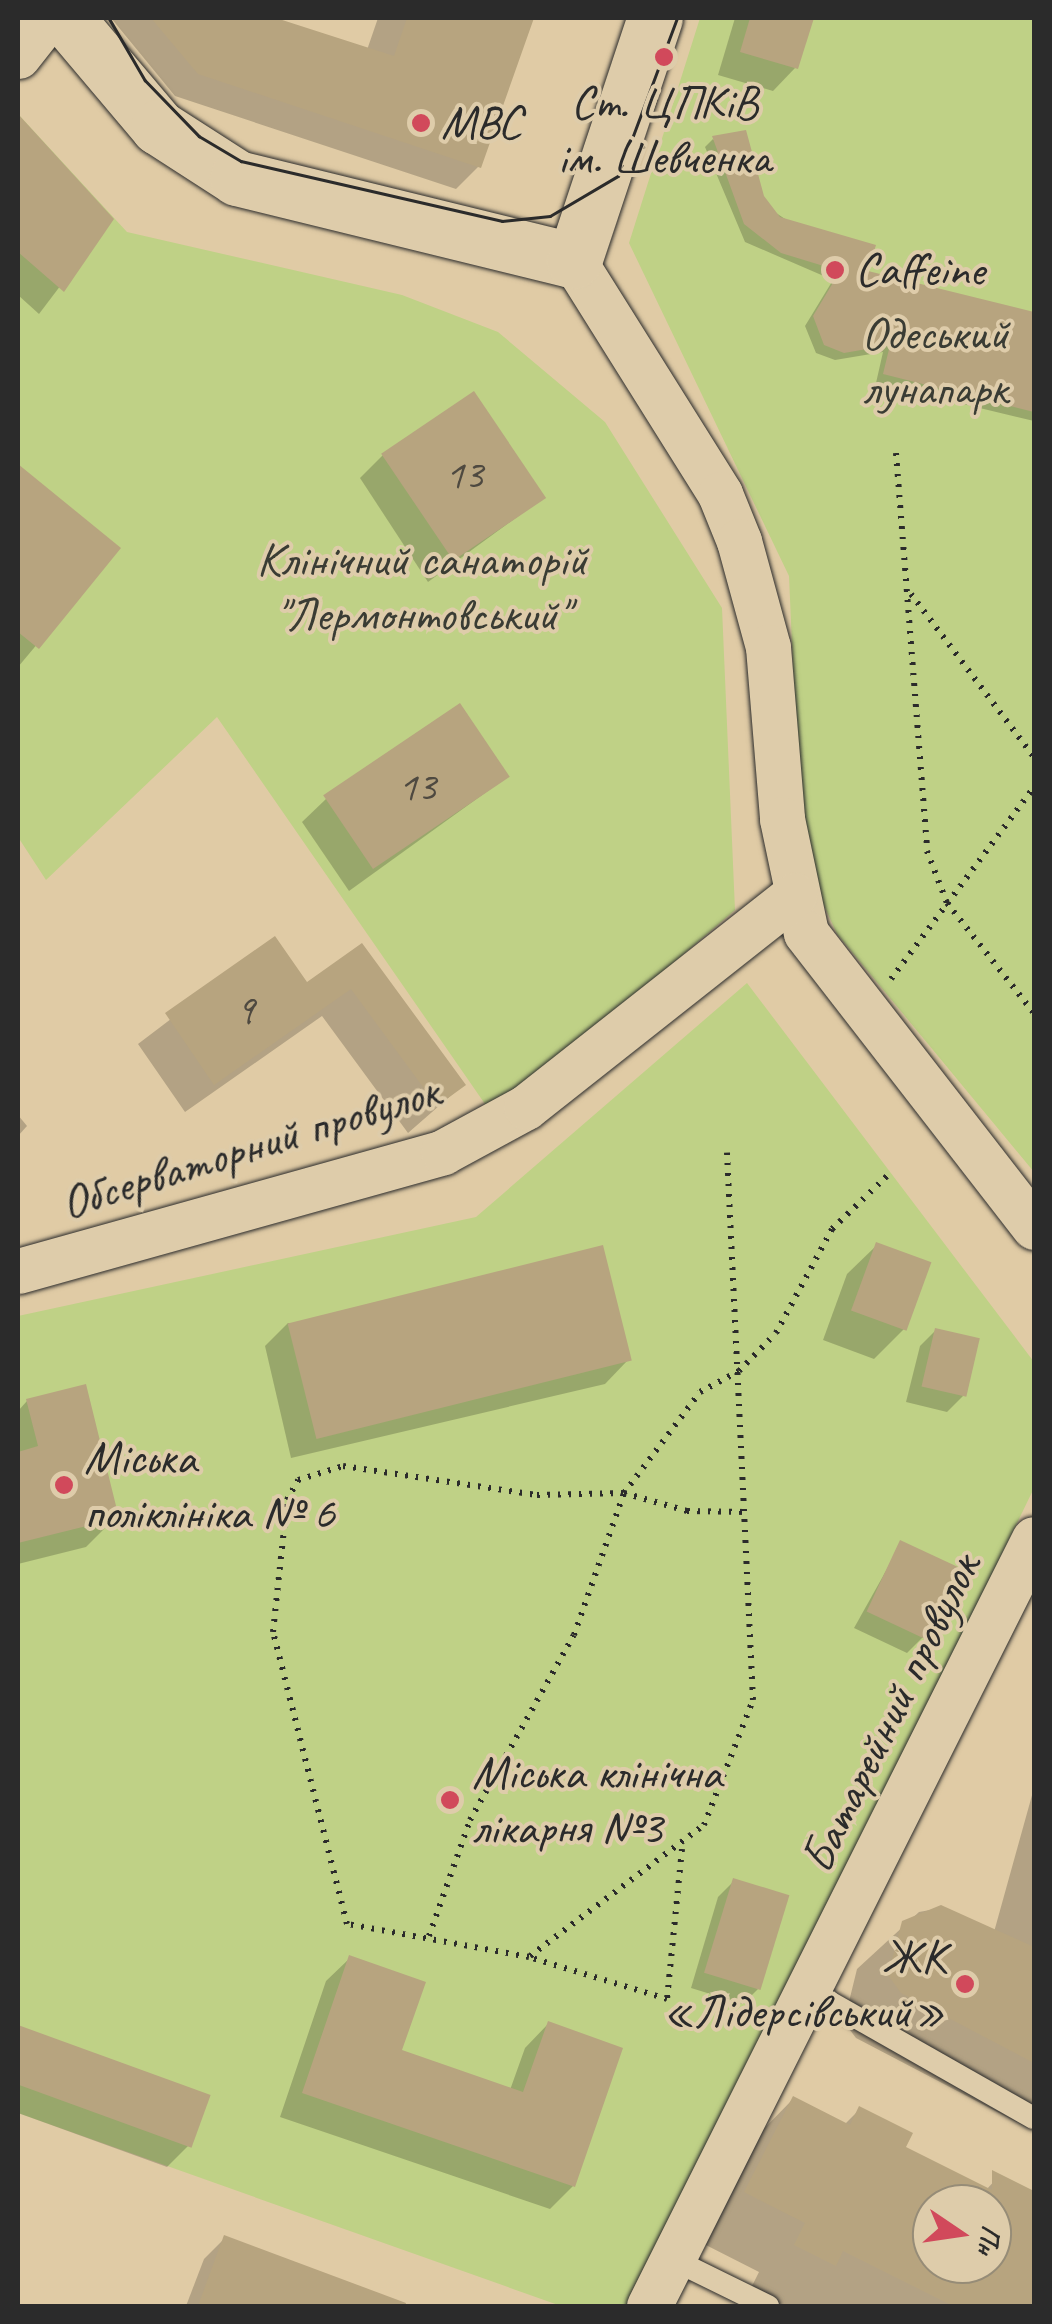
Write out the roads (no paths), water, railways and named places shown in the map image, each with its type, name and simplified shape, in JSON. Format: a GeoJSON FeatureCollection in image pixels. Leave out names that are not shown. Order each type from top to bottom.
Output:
{"type":"FeatureCollection","features":[{"type":"Feature","properties":{"kind":"street"},"geometry":{"type":"LineString","coordinates":[[18,56],[48,18]]}},
{"type":"Feature","properties":{"kind":"street"},"geometry":{"type":"LineString","coordinates":[[66,18],[158,127],[237,178],[574,261],[720,494],[739,541],[768,646],[794,895],[806,933],[863,1016],[1034,1227]]}},
{"type":"Feature","properties":{"kind":"street"},"geometry":{"type":"LineString","coordinates":[[574,261],[655,18]]}},
{"type":"Feature","properties":{"kind":"street","name":"Обсерваторний провулок"},"geometry":{"type":"LineString","coordinates":[[18,1271],[444,1152],[526,1108],[794,895]]}},
{"type":"Feature","properties":{"kind":"street","name":"Батарейний провулок"},"geometry":{"type":"LineString","coordinates":[[648,2306],[810,1991],[1034,1539]]}},
{"type":"Feature","properties":{"kind":"lane"},"geometry":{"type":"LineString","coordinates":[[810,1991],[1034,2118]]}},
{"type":"Feature","properties":{"kind":"lane"},"geometry":{"type":"LineString","coordinates":[[672,2258],[768,2306]]}},
{"type":"Feature","properties":{"kind":"tram line"},"geometry":{"type":"LineString","coordinates":[[109,18],[145,80],[199,136],[241,161],[502,221],[550,216],[618,176],[677,18]]}},
{"type":"Feature","properties":{"kind":"place","name":"Ст. ЦПКіВ ім. Шевченка"},"geometry":{"type":"Point","coordinates":[664,57]}},
{"type":"Feature","properties":{"kind":"place","name":"МВС"},"geometry":{"type":"Point","coordinates":[421,123]}},
{"type":"Feature","properties":{"kind":"place","name":"Caffeine"},"geometry":{"type":"Point","coordinates":[835,270]}},
{"type":"Feature","properties":{"kind":"place","name":"Міська поліклініка № 6"},"geometry":{"type":"Point","coordinates":[64,1485]}},
{"type":"Feature","properties":{"kind":"place","name":"Міська клінічна лікарня №3"},"geometry":{"type":"Point","coordinates":[450,1800]}},
{"type":"Feature","properties":{"kind":"place","name":"ЖК «Лідерсівський»"},"geometry":{"type":"Point","coordinates":[965,1984]}},
{"type":"Feature","properties":{"kind":"park label","name":"Одеський лунапарк"},"geometry":{"type":"Point","coordinates":[935,360]}},
{"type":"Feature","properties":{"kind":"park label","name":"Клінічний санаторій \"Лермонтовський\""},"geometry":{"type":"Point","coordinates":[422,586]}}]}
